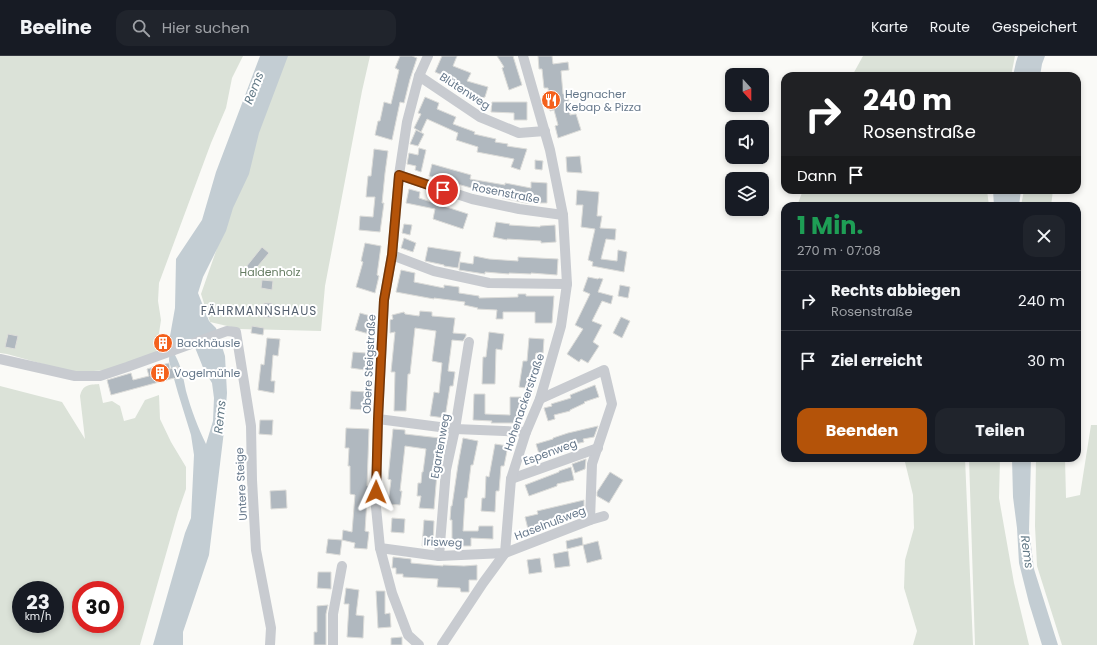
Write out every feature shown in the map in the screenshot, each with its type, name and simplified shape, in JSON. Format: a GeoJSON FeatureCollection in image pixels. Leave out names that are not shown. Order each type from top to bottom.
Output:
{"type":"FeatureCollection","features":[{"type":"Feature","properties":{"kind":"street","name":"Obere Steigstraße"},"geometry":{"type":"LineString","coordinates":[[419,645],[408,635],[392,593],[380,548],[376,507],[378,419],[384,300],[392,255],[399,175],[407,122],[419,76],[428,56]]}},
{"type":"Feature","properties":{"kind":"street","name":"Hohenackerstraße"},"geometry":{"type":"LineString","coordinates":[[505,553],[511,479],[526,432],[540,400],[561,326],[567,284],[563,215],[545,131],[523,56]]}},
{"type":"Feature","properties":{"kind":"street","name":"Blütenweg"},"geometry":{"type":"LineString","coordinates":[[419,76],[480,117],[519,133],[545,131]]}},
{"type":"Feature","properties":{"kind":"street","name":"Rosenstraße"},"geometry":{"type":"LineString","coordinates":[[399,175],[472,199],[519,209],[563,215]]}},
{"type":"Feature","properties":{"kind":"street"},"geometry":{"type":"LineString","coordinates":[[392,255],[434,271],[489,283],[567,284]]}},
{"type":"Feature","properties":{"kind":"street","name":"Untere Steige"},"geometry":{"type":"LineString","coordinates":[[0,359],[75,376],[100,376],[127,368],[227,331],[236,332],[250,426],[256,550],[271,628],[270,645]]}},
{"type":"Feature","properties":{"kind":"street","name":"Egartenweg"},"geometry":{"type":"LineString","coordinates":[[439,556],[446,470],[455,429],[469,342]]}},
{"type":"Feature","properties":{"kind":"street"},"geometry":{"type":"LineString","coordinates":[[540,400],[604,370],[612,404],[592,464],[590,520]]}},
{"type":"Feature","properties":{"kind":"street"},"geometry":{"type":"LineString","coordinates":[[378,419],[455,429],[526,432]]}},
{"type":"Feature","properties":{"kind":"street","name":"Espenweg"},"geometry":{"type":"LineString","coordinates":[[511,479],[598,448]]}},
{"type":"Feature","properties":{"kind":"street","name":"Haselnußweg"},"geometry":{"type":"LineString","coordinates":[[505,553],[604,516]]}},
{"type":"Feature","properties":{"kind":"street","name":"Irisweg"},"geometry":{"type":"LineString","coordinates":[[380,548],[439,556],[505,553]]}},
{"type":"Feature","properties":{"kind":"street"},"geometry":{"type":"LineString","coordinates":[[442,645],[483,583],[505,553]]}},
{"type":"Feature","properties":{"kind":"street"},"geometry":{"type":"LineString","coordinates":[[333,645],[333,614],[342,566]]}},
{"type":"Feature","properties":{"kind":"green space"},"geometry":{"type":"Polygon","coordinates":[[[0,56],[243,56],[232,78],[226,108],[211,143],[159,283],[158,301],[161,320],[156,353],[113,370],[74,372],[0,353],[0,56]]]}},
{"type":"Feature","properties":{"kind":"green space","name":"Haldenholz"},"geometry":{"type":"Polygon","coordinates":[[[282,56],[370,56],[325,286],[321,331],[240,329],[210,322],[201,294],[282,56]]]}},
{"type":"Feature","properties":{"kind":"green space"},"geometry":{"type":"Polygon","coordinates":[[[863,56],[1015,56],[1012,72],[854,72],[863,56]]]}},
{"type":"Feature","properties":{"kind":"green space"},"geometry":{"type":"Polygon","coordinates":[[[802,194],[988,194],[988,202],[798,202],[802,194]]]}},
{"type":"Feature","properties":{"kind":"green space"},"geometry":{"type":"Polygon","coordinates":[[[1023,194],[1052,194],[1052,202],[1022,202],[1023,194]]]}},
{"type":"Feature","properties":{"kind":"green space"},"geometry":{"type":"Polygon","coordinates":[[[99,384],[103,403],[112,401],[120,406],[124,421],[135,418],[145,400],[159,395],[160,419],[171,442],[186,467],[186,489],[140,645],[0,645],[0,386],[62,402],[85,439],[80,396],[83,389],[89,385],[99,384]]]}},
{"type":"Feature","properties":{"kind":"green space"},"geometry":{"type":"Polygon","coordinates":[[[1091,425],[1097,425],[1097,645],[1062,645],[1037,566],[1035,526],[1036,462],[1065,462],[1066,498],[1080,495],[1091,425]]]}},
{"type":"Feature","properties":{"kind":"green space"},"geometry":{"type":"Polygon","coordinates":[[[905,462],[965,462],[973,645],[913,645],[917,631],[904,588],[905,560],[914,528],[913,495],[905,462]]]}},
{"type":"Feature","properties":{"kind":"green space"},"geometry":{"type":"Polygon","coordinates":[[[969,462],[1000,462],[999,498],[1014,583],[1029,645],[975,645],[969,462]]]}},
{"type":"Feature","properties":{"kind":"water","name":"Rems"},"geometry":{"type":"Polygon","coordinates":[[[260,56],[288,56],[259,133],[249,174],[233,208],[226,231],[203,277],[198,293],[209,321],[216,328],[225,356],[227,393],[224,431],[209,555],[183,632],[183,645],[153,645],[185,533],[191,518],[194,455],[191,435],[169,361],[170,336],[175,308],[176,259],[202,220],[216,172],[260,56]],[[192,340],[175,355],[181,368],[192,411],[206,444],[213,421],[214,398],[212,383],[204,370],[192,340]]]}},
{"type":"Feature","properties":{"kind":"water"},"geometry":{"type":"Polygon","coordinates":[[[1018,56],[1045,56],[1041,72],[1014,72],[1018,56]]]}},
{"type":"Feature","properties":{"kind":"water"},"geometry":{"type":"Polygon","coordinates":[[[993,194],[1020,194],[1020,202],[994,202],[993,194]]]}},
{"type":"Feature","properties":{"kind":"water","name":"Rems"},"geometry":{"type":"Polygon","coordinates":[[[1012,462],[1031,462],[1029,530],[1034,569],[1058,645],[1042,645],[1029,603],[1019,563],[1013,497],[1012,462]]]}},
{"type":"Feature","properties":{"kind":"building"},"geometry":{"type":"Polygon","coordinates":[[[400,56],[412,56],[417,58],[404,103],[400,102],[392,140],[375,135],[384,102],[391,104],[399,70],[395,68],[400,56]]]}},
{"type":"Feature","properties":{"kind":"building"},"geometry":{"type":"Polygon","coordinates":[[[442,56],[457,56],[453,66],[471,73],[467,81],[488,87],[485,97],[476,100],[470,98],[472,92],[452,84],[454,80],[435,72],[442,56]]]}},
{"type":"Feature","properties":{"kind":"building"},"geometry":{"type":"Polygon","coordinates":[[[497,56],[513,56],[522,85],[509,90],[502,68],[504,67],[497,56]]]}},
{"type":"Feature","properties":{"kind":"building"},"geometry":{"type":"Polygon","coordinates":[[[538,56],[552,56],[553,64],[568,62],[569,70],[561,71],[563,94],[568,94],[570,115],[576,114],[581,130],[558,138],[555,126],[558,125],[554,110],[550,111],[548,88],[544,88],[542,69],[539,69],[538,56]]]}},
{"type":"Feature","properties":{"kind":"building"},"geometry":{"type":"Polygon","coordinates":[[[425,97],[439,103],[437,109],[456,117],[453,124],[475,132],[474,134],[496,139],[495,142],[508,144],[507,146],[527,149],[520,170],[511,167],[514,159],[477,152],[478,147],[456,140],[458,133],[427,119],[421,132],[414,128],[421,114],[418,113],[425,97]]]}},
{"type":"Feature","properties":{"kind":"building"},"geometry":{"type":"Polygon","coordinates":[[[492,102],[527,102],[527,120],[514,120],[514,113],[491,112],[492,102]]]}},
{"type":"Feature","properties":{"kind":"building"},"geometry":{"type":"Polygon","coordinates":[[[416,130],[424,134],[418,146],[410,144],[416,130]]]}},
{"type":"Feature","properties":{"kind":"building"},"geometry":{"type":"Polygon","coordinates":[[[419,148],[426,150],[421,172],[415,170],[416,166],[407,164],[409,153],[418,155],[419,148]]]}},
{"type":"Feature","properties":{"kind":"building"},"geometry":{"type":"Polygon","coordinates":[[[374,149],[388,151],[380,232],[359,230],[360,216],[373,217],[375,197],[366,197],[368,176],[371,176],[374,149]]]}},
{"type":"Feature","properties":{"kind":"building"},"geometry":{"type":"Polygon","coordinates":[[[580,156],[582,173],[567,172],[566,157],[580,156]]]}},
{"type":"Feature","properties":{"kind":"building"},"geometry":{"type":"Polygon","coordinates":[[[535,160],[543,161],[542,170],[535,169],[535,160]]]}},
{"type":"Feature","properties":{"kind":"building"},"geometry":{"type":"Polygon","coordinates":[[[432,164],[471,175],[470,179],[505,185],[505,183],[531,188],[531,182],[547,183],[547,203],[526,203],[502,198],[503,196],[482,192],[429,176],[432,164]]]}},
{"type":"Feature","properties":{"kind":"building"},"geometry":{"type":"Polygon","coordinates":[[[409,189],[420,192],[419,198],[468,214],[463,229],[433,219],[435,209],[406,203],[409,189]]]}},
{"type":"Feature","properties":{"kind":"building"},"geometry":{"type":"Polygon","coordinates":[[[577,190],[599,192],[597,216],[602,216],[600,228],[616,229],[615,240],[606,239],[601,259],[617,261],[618,250],[627,252],[624,272],[592,266],[593,262],[588,260],[595,229],[581,227],[583,205],[576,205],[577,190]]]}},
{"type":"Feature","properties":{"kind":"building"},"geometry":{"type":"Polygon","coordinates":[[[496,222],[510,224],[509,225],[540,227],[555,225],[556,242],[541,243],[541,241],[507,240],[493,237],[496,222]]]}},
{"type":"Feature","properties":{"kind":"building"},"geometry":{"type":"Polygon","coordinates":[[[404,224],[412,225],[410,235],[402,233],[404,224]]]}},
{"type":"Feature","properties":{"kind":"building"},"geometry":{"type":"Polygon","coordinates":[[[404,238],[416,243],[413,252],[401,248],[404,238]]]}},
{"type":"Feature","properties":{"kind":"building"},"geometry":{"type":"Polygon","coordinates":[[[365,243],[381,246],[377,275],[379,276],[375,293],[356,287],[363,262],[361,261],[365,243]]]}},
{"type":"Feature","properties":{"kind":"building"},"geometry":{"type":"Polygon","coordinates":[[[262,247],[269,253],[252,273],[246,267],[262,247]]]}},
{"type":"Feature","properties":{"kind":"building"},"geometry":{"type":"Polygon","coordinates":[[[428,247],[461,252],[458,268],[425,261],[428,247]]]}},
{"type":"Feature","properties":{"kind":"building"},"geometry":{"type":"Polygon","coordinates":[[[474,256],[489,259],[518,261],[518,257],[558,259],[557,275],[485,272],[485,274],[459,270],[460,262],[473,264],[474,256]]]}},
{"type":"Feature","properties":{"kind":"building"},"geometry":{"type":"Polygon","coordinates":[[[401,270],[415,273],[414,282],[444,288],[444,285],[459,287],[459,293],[479,296],[479,298],[518,297],[518,294],[526,294],[526,296],[554,296],[552,323],[535,323],[535,312],[503,312],[503,319],[496,319],[497,310],[477,309],[478,308],[464,305],[465,302],[434,299],[396,292],[401,270]]]}},
{"type":"Feature","properties":{"kind":"building"},"geometry":{"type":"Polygon","coordinates":[[[588,277],[603,279],[598,292],[613,296],[611,304],[602,301],[592,321],[602,325],[593,342],[599,346],[588,363],[581,359],[579,362],[567,354],[583,329],[575,325],[590,294],[583,291],[588,277]]]}},
{"type":"Feature","properties":{"kind":"building"},"geometry":{"type":"Polygon","coordinates":[[[262,280],[273,281],[272,290],[261,288],[262,280]]]}},
{"type":"Feature","properties":{"kind":"building"},"geometry":{"type":"Polygon","coordinates":[[[620,285],[630,287],[628,298],[618,296],[620,285]]]}},
{"type":"Feature","properties":{"kind":"building"},"geometry":{"type":"Polygon","coordinates":[[[264,303],[272,303],[271,318],[263,317],[264,303]]]}},
{"type":"Feature","properties":{"kind":"building"},"geometry":{"type":"Polygon","coordinates":[[[420,311],[432,312],[432,316],[455,318],[453,333],[466,334],[463,341],[452,340],[448,371],[455,372],[453,386],[450,386],[445,418],[430,416],[434,392],[439,393],[442,363],[432,361],[436,331],[415,328],[410,374],[408,374],[406,411],[394,411],[395,372],[391,372],[395,332],[390,333],[390,320],[393,319],[392,315],[404,312],[405,314],[419,316],[420,311]]]}},
{"type":"Feature","properties":{"kind":"building"},"geometry":{"type":"Polygon","coordinates":[[[360,313],[374,317],[369,334],[355,330],[360,313]]]}},
{"type":"Feature","properties":{"kind":"building"},"geometry":{"type":"Polygon","coordinates":[[[621,317],[630,321],[622,338],[613,333],[621,317]]]}},
{"type":"Feature","properties":{"kind":"building"},"geometry":{"type":"Polygon","coordinates":[[[252,326],[264,328],[263,335],[251,333],[252,326]]]}},
{"type":"Feature","properties":{"kind":"building"},"geometry":{"type":"Polygon","coordinates":[[[489,332],[504,334],[502,350],[496,349],[495,384],[482,384],[483,357],[486,357],[489,332]]]}},
{"type":"Feature","properties":{"kind":"building"},"geometry":{"type":"Polygon","coordinates":[[[8,334],[18,336],[15,349],[5,347],[8,334]]]}},
{"type":"Feature","properties":{"kind":"building"},"geometry":{"type":"Polygon","coordinates":[[[267,338],[280,339],[278,356],[273,355],[271,381],[275,381],[274,393],[258,390],[261,364],[264,365],[267,338]]]}},
{"type":"Feature","properties":{"kind":"building"},"geometry":{"type":"Polygon","coordinates":[[[529,338],[544,339],[543,354],[536,353],[532,389],[519,387],[523,361],[527,361],[529,338]]]}},
{"type":"Feature","properties":{"kind":"building"},"geometry":{"type":"Polygon","coordinates":[[[353,352],[366,353],[365,370],[351,368],[353,352]]]}},
{"type":"Feature","properties":{"kind":"building"},"geometry":{"type":"Polygon","coordinates":[[[169,363],[170,369],[177,366],[181,377],[111,395],[107,380],[131,373],[133,380],[149,376],[147,369],[169,363]]]}},
{"type":"Feature","properties":{"kind":"building"},"geometry":{"type":"Polygon","coordinates":[[[595,385],[599,397],[584,402],[585,403],[570,411],[554,415],[555,419],[548,421],[544,408],[552,406],[551,404],[571,398],[570,395],[595,385]]]}},
{"type":"Feature","properties":{"kind":"building"},"geometry":{"type":"Polygon","coordinates":[[[351,391],[367,392],[366,410],[350,409],[351,391]]]}},
{"type":"Feature","properties":{"kind":"building"},"geometry":{"type":"Polygon","coordinates":[[[474,394],[485,394],[485,414],[510,415],[510,397],[521,397],[521,423],[491,423],[492,421],[473,420],[474,394]]]}},
{"type":"Feature","properties":{"kind":"building"},"geometry":{"type":"Polygon","coordinates":[[[260,420],[273,420],[272,435],[259,434],[260,420]]]}},
{"type":"Feature","properties":{"kind":"building"},"geometry":{"type":"Polygon","coordinates":[[[598,426],[594,437],[583,439],[584,442],[551,451],[552,453],[540,457],[536,444],[568,433],[598,426]]]}},
{"type":"Feature","properties":{"kind":"building"},"geometry":{"type":"Polygon","coordinates":[[[346,428],[369,429],[367,486],[370,486],[370,499],[367,499],[365,531],[369,532],[367,549],[354,548],[355,543],[342,540],[343,530],[352,532],[355,495],[350,494],[350,466],[348,466],[349,448],[345,448],[346,428]]]}},
{"type":"Feature","properties":{"kind":"building"},"geometry":{"type":"Polygon","coordinates":[[[393,429],[405,430],[405,434],[440,438],[434,509],[419,508],[421,496],[417,496],[418,483],[421,483],[426,449],[405,446],[400,505],[388,504],[391,480],[388,479],[393,429]]]}},
{"type":"Feature","properties":{"kind":"building"},"geometry":{"type":"Polygon","coordinates":[[[463,438],[478,441],[473,465],[471,465],[467,498],[465,498],[463,531],[478,531],[479,526],[493,526],[493,539],[471,538],[471,546],[452,546],[452,520],[450,520],[451,506],[463,438]]]}},
{"type":"Feature","properties":{"kind":"building"},"geometry":{"type":"Polygon","coordinates":[[[495,444],[508,446],[504,466],[501,466],[499,491],[496,491],[495,512],[481,511],[482,498],[485,498],[486,476],[489,477],[495,444]]]}},
{"type":"Feature","properties":{"kind":"building"},"geometry":{"type":"Polygon","coordinates":[[[586,459],[585,469],[575,473],[572,464],[586,459]]]}},
{"type":"Feature","properties":{"kind":"building"},"geometry":{"type":"Polygon","coordinates":[[[571,467],[574,480],[557,484],[557,486],[529,496],[525,485],[571,467]]]}},
{"type":"Feature","properties":{"kind":"building"},"geometry":{"type":"Polygon","coordinates":[[[610,472],[623,480],[609,503],[597,496],[597,492],[610,472]]]}},
{"type":"Feature","properties":{"kind":"building"},"geometry":{"type":"Polygon","coordinates":[[[286,490],[287,508],[271,509],[270,491],[286,490]]]}},
{"type":"Feature","properties":{"kind":"building"},"geometry":{"type":"Polygon","coordinates":[[[584,500],[584,510],[575,513],[575,516],[540,525],[540,527],[528,529],[525,517],[538,514],[537,511],[584,500]]]}},
{"type":"Feature","properties":{"kind":"building"},"geometry":{"type":"Polygon","coordinates":[[[392,518],[405,519],[404,533],[391,532],[392,518]]]}},
{"type":"Feature","properties":{"kind":"building"},"geometry":{"type":"Polygon","coordinates":[[[424,520],[434,521],[433,547],[422,546],[424,520]]]}},
{"type":"Feature","properties":{"kind":"building"},"geometry":{"type":"Polygon","coordinates":[[[582,537],[583,545],[567,549],[566,541],[582,537]]]}},
{"type":"Feature","properties":{"kind":"building"},"geometry":{"type":"Polygon","coordinates":[[[328,539],[342,540],[340,555],[326,553],[328,539]]]}},
{"type":"Feature","properties":{"kind":"building"},"geometry":{"type":"Polygon","coordinates":[[[598,541],[602,559],[587,563],[583,545],[598,541]]]}},
{"type":"Feature","properties":{"kind":"building"},"geometry":{"type":"Polygon","coordinates":[[[568,551],[570,566],[555,568],[553,554],[568,551]]]}},
{"type":"Feature","properties":{"kind":"building"},"geometry":{"type":"Polygon","coordinates":[[[393,557],[411,559],[411,563],[443,566],[477,565],[477,580],[469,580],[469,592],[461,592],[460,588],[437,587],[438,579],[403,577],[403,574],[396,574],[396,568],[392,568],[393,557]]]}},
{"type":"Feature","properties":{"kind":"building"},"geometry":{"type":"Polygon","coordinates":[[[540,558],[542,572],[529,574],[527,560],[540,558]]]}},
{"type":"Feature","properties":{"kind":"building"},"geometry":{"type":"Polygon","coordinates":[[[318,572],[331,572],[331,589],[317,588],[318,572]]]}},
{"type":"Feature","properties":{"kind":"building"},"geometry":{"type":"Polygon","coordinates":[[[346,588],[359,590],[356,615],[364,616],[363,638],[347,637],[349,604],[344,604],[346,588]]]}},
{"type":"Feature","properties":{"kind":"building"},"geometry":{"type":"Polygon","coordinates":[[[376,591],[385,591],[385,614],[390,613],[391,627],[378,628],[376,591]]]}},
{"type":"Feature","properties":{"kind":"building"},"geometry":{"type":"Polygon","coordinates":[[[328,605],[326,614],[326,645],[314,645],[314,632],[317,632],[317,606],[328,605]]]}},
{"type":"Feature","properties":{"kind":"building"},"geometry":{"type":"Polygon","coordinates":[[[402,637],[402,645],[391,645],[391,638],[402,637]]]}},
{"type":"Feature","properties":{"kind":"place","name":"Hegnacher Kebap & Pizza"},"geometry":{"type":"Point","coordinates":[551,100]}},
{"type":"Feature","properties":{"kind":"place","name":"Backhäusle"},"geometry":{"type":"Point","coordinates":[163,343]}},
{"type":"Feature","properties":{"kind":"place","name":"Vogelmühle"},"geometry":{"type":"Point","coordinates":[160,373]}},
{"type":"Feature","properties":{"kind":"district","name":"FÄHRMANNSHAUS"},"geometry":{"type":"Point","coordinates":[259,311]}},
{"type":"Feature","properties":{"kind":"route"},"geometry":{"type":"LineString","coordinates":[[376,492],[384,300],[392,255],[399,175],[443,190]]}}]}
